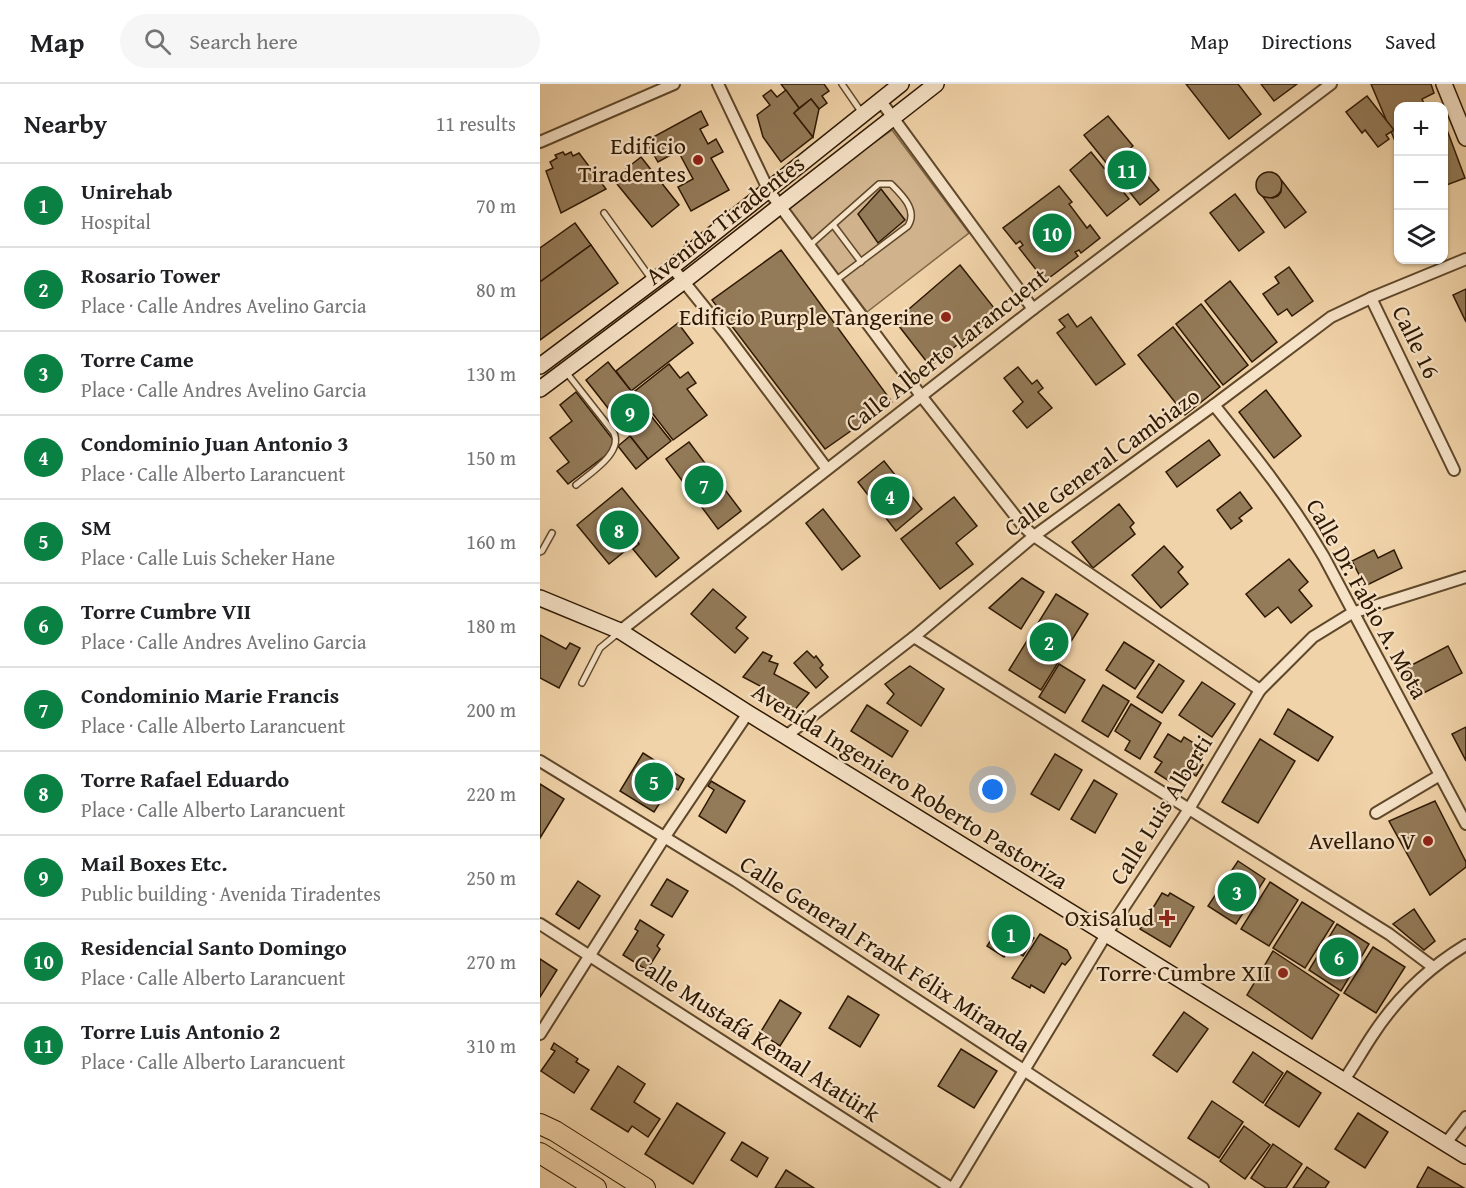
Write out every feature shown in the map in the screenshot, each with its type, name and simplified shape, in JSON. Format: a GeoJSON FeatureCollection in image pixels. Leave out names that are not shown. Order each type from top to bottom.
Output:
{"type":"FeatureCollection","features":[{"type":"Feature","properties":{"kind":"highway"},"geometry":{"type":"LineString","coordinates":[[540,1124],[555,1131],[645,1188]]}},
{"type":"Feature","properties":{"kind":"highway"},"geometry":{"type":"LineString","coordinates":[[540,1153],[596,1188]]}},
{"type":"Feature","properties":{"kind":"street"},"geometry":{"type":"LineString","coordinates":[[540,142],[674,84]]}},
{"type":"Feature","properties":{"kind":"street"},"geometry":{"type":"LineString","coordinates":[[718,84],[769,191],[1009,510],[1034,536],[1260,690]]}},
{"type":"Feature","properties":{"kind":"street","name":"Avenida Tiradentes"},"geometry":{"type":"LineString","coordinates":[[540,366],[672,267],[901,84]]}},
{"type":"Feature","properties":{"kind":"street","name":"Avenida Tiradentes"},"geometry":{"type":"LineString","coordinates":[[540,389],[684,281],[936,84]]}},
{"type":"Feature","properties":{"kind":"street","name":"Calle Alberto Larancuent"},"geometry":{"type":"LineString","coordinates":[[620,631],[1033,309],[1330,84]]}},
{"type":"Feature","properties":{"kind":"street"},"geometry":{"type":"LineString","coordinates":[[1444,84],[1466,138]]}},
{"type":"Feature","properties":{"kind":"street"},"geometry":{"type":"LineString","coordinates":[[880,100],[1033,309]]}},
{"type":"Feature","properties":{"kind":"street","name":"Calle General Cambiazo"},"geometry":{"type":"LineString","coordinates":[[786,736],[914,637],[1034,536],[1331,317],[1371,297],[1466,258]]}},
{"type":"Feature","properties":{"kind":"street"},"geometry":{"type":"LineString","coordinates":[[672,267],[827,469]]}},
{"type":"Feature","properties":{"kind":"street","name":"Calle 16"},"geometry":{"type":"LineString","coordinates":[[1371,297],[1454,470]]}},
{"type":"Feature","properties":{"kind":"street","name":"Calle Dr. Fabio A. Mota"},"geometry":{"type":"LineString","coordinates":[[1214,405],[1269,473],[1298,514],[1324,557],[1466,824]]}},
{"type":"Feature","properties":{"kind":"street","name":"Calle Luis Alberti"},"geometry":{"type":"LineString","coordinates":[[952,1188],[1107,933],[1189,809],[1260,690],[1313,638],[1352,613],[1466,577]]}},
{"type":"Feature","properties":{"kind":"street","name":"Avenida Ingeniero Roberto Pastoriza"},"geometry":{"type":"LineString","coordinates":[[540,598],[620,631],[748,713],[1466,1156]]}},
{"type":"Feature","properties":{"kind":"street"},"geometry":{"type":"LineString","coordinates":[[914,637],[1389,934],[1433,967]]}},
{"type":"Feature","properties":{"kind":"street"},"geometry":{"type":"LineString","coordinates":[[540,1034],[664,838],[748,713]]}},
{"type":"Feature","properties":{"kind":"street","name":"Calle General Frank Félix Miranda"},"geometry":{"type":"LineString","coordinates":[[540,761],[736,881],[1203,1188]]}},
{"type":"Feature","properties":{"kind":"street"},"geometry":{"type":"LineString","coordinates":[[1376,813],[1440,775]]}},
{"type":"Feature","properties":{"kind":"street","name":"Calle Mustafá Kemal Atatürk"},"geometry":{"type":"LineString","coordinates":[[540,924],[952,1188]]}},
{"type":"Feature","properties":{"kind":"street"},"geometry":{"type":"LineString","coordinates":[[1344,1080],[1391,1011],[1433,967],[1466,945]]}},
{"type":"Feature","properties":{"kind":"street"},"geometry":{"type":"LineString","coordinates":[[1446,1143],[1466,1117]]}},
{"type":"Feature","properties":{"kind":"lane"},"geometry":{"type":"LineString","coordinates":[[842,84],[863,114]]}},
{"type":"Feature","properties":{"kind":"lane"},"geometry":{"type":"LineString","coordinates":[[809,246],[879,184],[891,184],[901,194],[912,212],[912,219],[908,226],[835,281]]}},
{"type":"Feature","properties":{"kind":"lane"},"geometry":{"type":"LineString","coordinates":[[604,213],[653,281]]}},
{"type":"Feature","properties":{"kind":"lane"},"geometry":{"type":"LineString","coordinates":[[834,226],[861,262]]}},
{"type":"Feature","properties":{"kind":"lane"},"geometry":{"type":"LineString","coordinates":[[565,370],[614,433],[617,441],[612,453],[576,485]]}},
{"type":"Feature","properties":{"kind":"lane"},"geometry":{"type":"LineString","coordinates":[[540,552],[552,533]]}},
{"type":"Feature","properties":{"kind":"lane"},"geometry":{"type":"LineString","coordinates":[[582,682],[600,648],[620,631]]}},
{"type":"Feature","properties":{"kind":"shaded area"},"geometry":{"type":"Polygon","coordinates":[[[892,130],[969,233],[867,312],[786,206],[892,130]]]}},
{"type":"Feature","properties":{"kind":"building"},"geometry":{"type":"Polygon","coordinates":[[[781,84],[824,84],[829,91],[822,96],[827,103],[819,109],[811,99],[799,108],[781,84]]]}},
{"type":"Feature","properties":{"kind":"building"},"geometry":{"type":"Polygon","coordinates":[[[1186,84],[1238,84],[1261,114],[1229,139],[1186,84]]]}},
{"type":"Feature","properties":{"kind":"building"},"geometry":{"type":"Polygon","coordinates":[[[1261,84],[1297,84],[1274,101],[1261,84]]]}},
{"type":"Feature","properties":{"kind":"building"},"geometry":{"type":"Polygon","coordinates":[[[1371,84],[1431,84],[1434,93],[1422,99],[1423,102],[1394,102],[1394,139],[1371,84]]]}},
{"type":"Feature","properties":{"kind":"building"},"geometry":{"type":"Polygon","coordinates":[[[771,90],[777,97],[786,90],[799,108],[794,113],[813,137],[781,162],[763,137],[757,115],[770,105],[763,96],[771,90]]]}},
{"type":"Feature","properties":{"kind":"building"},"geometry":{"type":"Polygon","coordinates":[[[1367,96],[1394,130],[1386,135],[1389,139],[1378,147],[1365,130],[1362,133],[1346,112],[1367,96]]]}},
{"type":"Feature","properties":{"kind":"building"},"geometry":{"type":"Polygon","coordinates":[[[811,99],[819,109],[813,137],[794,113],[811,99]]]}},
{"type":"Feature","properties":{"kind":"building","name":"Edificio Tiradentes"},"geometry":{"type":"Polygon","coordinates":[[[701,111],[708,125],[700,129],[708,144],[716,139],[723,152],[711,158],[729,190],[691,211],[678,187],[693,179],[678,151],[658,162],[646,141],[701,111]]]}},
{"type":"Feature","properties":{"kind":"building"},"geometry":{"type":"Polygon","coordinates":[[[1108,116],[1133,146],[1127,151],[1159,190],[1140,205],[1084,135],[1108,116]]]}},
{"type":"Feature","properties":{"kind":"building"},"geometry":{"type":"Polygon","coordinates":[[[1448,133],[1465,178],[1448,184],[1448,133]]]}},
{"type":"Feature","properties":{"kind":"building"},"geometry":{"type":"Polygon","coordinates":[[[563,152],[565,155],[571,152],[573,156],[579,153],[606,189],[561,213],[546,171],[553,168],[550,162],[557,158],[555,155],[563,152]]]}},
{"type":"Feature","properties":{"kind":"building"},"geometry":{"type":"Polygon","coordinates":[[[1091,152],[1129,199],[1107,216],[1070,170],[1091,152]]]}},
{"type":"Feature","properties":{"kind":"building"},"geometry":{"type":"Polygon","coordinates":[[[641,157],[679,205],[652,227],[613,179],[641,157]]]}},
{"type":"Feature","properties":{"kind":"building"},"geometry":{"type":"Polygon","coordinates":[[[1269,172],[1279,175],[1282,185],[1279,195],[1269,198],[1259,195],[1256,185],[1259,175],[1269,172]]]}},
{"type":"Feature","properties":{"kind":"building"},"geometry":{"type":"Polygon","coordinates":[[[1282,181],[1306,212],[1285,228],[1263,197],[1278,196],[1281,192],[1282,181]]]}},
{"type":"Feature","properties":{"kind":"building"},"geometry":{"type":"Polygon","coordinates":[[[1059,186],[1072,202],[1069,204],[1087,228],[1090,225],[1100,238],[1081,253],[1079,250],[1075,252],[1078,256],[1045,281],[1019,248],[1023,245],[1020,241],[1016,244],[1003,228],[1059,186]]]}},
{"type":"Feature","properties":{"kind":"building"},"geometry":{"type":"Polygon","coordinates":[[[881,189],[905,220],[878,243],[858,214],[881,189]]]}},
{"type":"Feature","properties":{"kind":"building"},"geometry":{"type":"Polygon","coordinates":[[[1235,194],[1264,232],[1239,251],[1210,213],[1235,194]]]}},
{"type":"Feature","properties":{"kind":"building"},"geometry":{"type":"Polygon","coordinates":[[[575,223],[591,245],[540,282],[540,248],[575,223]]]}},
{"type":"Feature","properties":{"kind":"building"},"geometry":{"type":"Polygon","coordinates":[[[591,245],[618,283],[540,340],[540,282],[591,245]]]}},
{"type":"Feature","properties":{"kind":"building"},"geometry":{"type":"Polygon","coordinates":[[[781,250],[892,402],[825,449],[712,300],[781,250]]]}},
{"type":"Feature","properties":{"kind":"building","name":"Edificio Purple Tangerine"},"geometry":{"type":"Polygon","coordinates":[[[960,265],[998,313],[930,366],[895,321],[960,265]]]}},
{"type":"Feature","properties":{"kind":"building"},"geometry":{"type":"Polygon","coordinates":[[[1289,267],[1313,301],[1292,316],[1287,309],[1278,315],[1263,294],[1279,283],[1275,277],[1289,267]]]}},
{"type":"Feature","properties":{"kind":"building"},"geometry":{"type":"Polygon","coordinates":[[[1230,281],[1277,342],[1252,362],[1205,301],[1230,281]]]}},
{"type":"Feature","properties":{"kind":"building"},"geometry":{"type":"Polygon","coordinates":[[[1466,289],[1466,322],[1453,295],[1466,289]]]}},
{"type":"Feature","properties":{"kind":"building"},"geometry":{"type":"Polygon","coordinates":[[[1201,304],[1248,365],[1223,385],[1176,324],[1201,304]]]}},
{"type":"Feature","properties":{"kind":"building"},"geometry":{"type":"Polygon","coordinates":[[[1068,314],[1077,327],[1091,317],[1125,364],[1096,385],[1057,333],[1065,327],[1059,320],[1068,314]]]}},
{"type":"Feature","properties":{"kind":"building"},"geometry":{"type":"Polygon","coordinates":[[[678,323],[693,343],[631,391],[616,371],[678,323]]]}},
{"type":"Feature","properties":{"kind":"building"},"geometry":{"type":"Polygon","coordinates":[[[1173,327],[1220,387],[1185,415],[1138,355],[1173,327]]]}},
{"type":"Feature","properties":{"kind":"building"},"geometry":{"type":"Polygon","coordinates":[[[608,362],[671,441],[648,459],[586,380],[608,362]]]}},
{"type":"Feature","properties":{"kind":"building"},"geometry":{"type":"Polygon","coordinates":[[[669,364],[680,378],[688,372],[696,383],[687,389],[707,415],[673,440],[635,391],[669,364]]]}},
{"type":"Feature","properties":{"kind":"building"},"geometry":{"type":"Polygon","coordinates":[[[1018,367],[1032,384],[1037,380],[1043,388],[1038,392],[1052,408],[1027,428],[1013,411],[1023,402],[1004,378],[1018,367]]]}},
{"type":"Feature","properties":{"kind":"building"},"geometry":{"type":"Polygon","coordinates":[[[1266,390],[1301,436],[1274,458],[1239,412],[1266,390]]]}},
{"type":"Feature","properties":{"kind":"building"},"geometry":{"type":"Polygon","coordinates":[[[576,392],[618,446],[568,484],[557,471],[569,462],[550,438],[572,421],[560,405],[576,392]]]}},
{"type":"Feature","properties":{"kind":"building"},"geometry":{"type":"Polygon","coordinates":[[[630,436],[648,459],[636,469],[618,446],[630,436]]]}},
{"type":"Feature","properties":{"kind":"building"},"geometry":{"type":"Polygon","coordinates":[[[1209,440],[1220,455],[1177,487],[1166,472],[1209,440]]]}},
{"type":"Feature","properties":{"kind":"building"},"geometry":{"type":"Polygon","coordinates":[[[689,442],[741,511],[718,529],[666,459],[689,442]]]}},
{"type":"Feature","properties":{"kind":"building"},"geometry":{"type":"Polygon","coordinates":[[[884,461],[922,509],[896,531],[858,482],[884,461]]]}},
{"type":"Feature","properties":{"kind":"building"},"geometry":{"type":"Polygon","coordinates":[[[622,488],[679,558],[656,577],[633,549],[639,544],[632,536],[622,544],[626,550],[609,564],[577,525],[622,488]]]}},
{"type":"Feature","properties":{"kind":"building"},"geometry":{"type":"Polygon","coordinates":[[[1240,492],[1252,508],[1239,518],[1242,521],[1231,529],[1217,510],[1240,492]]]}},
{"type":"Feature","properties":{"kind":"building"},"geometry":{"type":"Polygon","coordinates":[[[954,497],[977,526],[956,543],[973,564],[940,589],[901,539],[954,497]]]}},
{"type":"Feature","properties":{"kind":"building"},"geometry":{"type":"Polygon","coordinates":[[[1119,504],[1134,523],[1130,527],[1135,534],[1093,568],[1072,542],[1119,504]]]}},
{"type":"Feature","properties":{"kind":"building"},"geometry":{"type":"Polygon","coordinates":[[[823,509],[860,556],[842,570],[806,523],[823,509]]]}},
{"type":"Feature","properties":{"kind":"building"},"geometry":{"type":"Polygon","coordinates":[[[1164,546],[1183,567],[1178,572],[1188,584],[1161,608],[1132,575],[1164,546]]]}},
{"type":"Feature","properties":{"kind":"building"},"geometry":{"type":"Polygon","coordinates":[[[1374,550],[1378,558],[1394,550],[1402,568],[1365,586],[1352,561],[1374,550]]]}},
{"type":"Feature","properties":{"kind":"building"},"geometry":{"type":"Polygon","coordinates":[[[1289,559],[1308,582],[1299,590],[1312,606],[1291,623],[1278,607],[1265,617],[1246,594],[1289,559]]]}},
{"type":"Feature","properties":{"kind":"building"},"geometry":{"type":"Polygon","coordinates":[[[1022,578],[1044,592],[1021,629],[989,608],[1022,578]]]}},
{"type":"Feature","properties":{"kind":"building"},"geometry":{"type":"Polygon","coordinates":[[[713,589],[746,617],[736,628],[748,638],[735,653],[691,614],[713,589]]]}},
{"type":"Feature","properties":{"kind":"building"},"geometry":{"type":"Polygon","coordinates":[[[1056,594],[1088,614],[1041,690],[1009,670],[1056,594]]]}},
{"type":"Feature","properties":{"kind":"building"},"geometry":{"type":"Polygon","coordinates":[[[540,635],[566,649],[570,643],[580,648],[559,688],[540,678],[540,635]]]}},
{"type":"Feature","properties":{"kind":"building"},"geometry":{"type":"Polygon","coordinates":[[[1124,642],[1154,661],[1135,689],[1106,670],[1124,642]]]}},
{"type":"Feature","properties":{"kind":"building"},"geometry":{"type":"Polygon","coordinates":[[[1448,646],[1462,673],[1418,696],[1404,669],[1448,646]]]}},
{"type":"Feature","properties":{"kind":"building"},"geometry":{"type":"Polygon","coordinates":[[[807,651],[814,658],[816,656],[823,665],[820,668],[828,677],[816,688],[794,663],[807,651]]]}},
{"type":"Feature","properties":{"kind":"building"},"geometry":{"type":"Polygon","coordinates":[[[763,652],[772,656],[769,661],[778,664],[774,674],[809,693],[792,713],[762,694],[764,688],[743,677],[763,652]]]}},
{"type":"Feature","properties":{"kind":"building"},"geometry":{"type":"Polygon","coordinates":[[[1059,664],[1085,680],[1065,713],[1039,697],[1059,664]]]}},
{"type":"Feature","properties":{"kind":"building"},"geometry":{"type":"Polygon","coordinates":[[[1159,664],[1184,681],[1162,713],[1137,697],[1159,664]]]}},
{"type":"Feature","properties":{"kind":"building"},"geometry":{"type":"Polygon","coordinates":[[[910,666],[944,689],[921,726],[887,703],[894,694],[885,684],[910,666]]]}},
{"type":"Feature","properties":{"kind":"building"},"geometry":{"type":"Polygon","coordinates":[[[1202,682],[1235,704],[1212,737],[1179,715],[1202,682]]]}},
{"type":"Feature","properties":{"kind":"building"},"geometry":{"type":"Polygon","coordinates":[[[1103,685],[1129,701],[1108,737],[1082,721],[1103,685]]]}},
{"type":"Feature","properties":{"kind":"building"},"geometry":{"type":"Polygon","coordinates":[[[1131,704],[1161,723],[1140,759],[1125,750],[1130,741],[1115,731],[1131,704]]]}},
{"type":"Feature","properties":{"kind":"building"},"geometry":{"type":"Polygon","coordinates":[[[867,705],[908,731],[892,757],[851,731],[867,705]]]}},
{"type":"Feature","properties":{"kind":"building"},"geometry":{"type":"Polygon","coordinates":[[[1288,709],[1333,737],[1318,761],[1274,734],[1288,709]]]}},
{"type":"Feature","properties":{"kind":"building"},"geometry":{"type":"Polygon","coordinates":[[[1466,727],[1466,761],[1452,734],[1466,727]]]}},
{"type":"Feature","properties":{"kind":"building"},"geometry":{"type":"Polygon","coordinates":[[[1168,734],[1181,742],[1184,737],[1205,750],[1197,761],[1203,765],[1196,776],[1188,771],[1182,780],[1173,775],[1169,781],[1155,772],[1162,762],[1154,757],[1168,734]]]}},
{"type":"Feature","properties":{"kind":"building"},"geometry":{"type":"Polygon","coordinates":[[[1260,739],[1295,761],[1258,823],[1222,802],[1260,739]]]}},
{"type":"Feature","properties":{"kind":"building"},"geometry":{"type":"Polygon","coordinates":[[[643,753],[684,779],[678,790],[671,785],[654,812],[620,791],[643,753]]]}},
{"type":"Feature","properties":{"kind":"building"},"geometry":{"type":"Polygon","coordinates":[[[1055,754],[1082,770],[1059,810],[1031,794],[1055,754]]]}},
{"type":"Feature","properties":{"kind":"building"},"geometry":{"type":"Polygon","coordinates":[[[1094,780],[1117,794],[1095,833],[1071,819],[1094,780]]]}},
{"type":"Feature","properties":{"kind":"building"},"geometry":{"type":"Polygon","coordinates":[[[711,781],[745,801],[726,833],[699,816],[714,790],[708,786],[711,781]]]}},
{"type":"Feature","properties":{"kind":"building"},"geometry":{"type":"Polygon","coordinates":[[[540,784],[564,799],[540,838],[540,784]]]}},
{"type":"Feature","properties":{"kind":"building","name":"Avellano V"},"geometry":{"type":"Polygon","coordinates":[[[1435,801],[1466,862],[1466,867],[1430,895],[1389,821],[1435,801]]]}},
{"type":"Feature","properties":{"kind":"building"},"geometry":{"type":"Polygon","coordinates":[[[1238,861],[1265,879],[1236,924],[1208,906],[1238,861]]]}},
{"type":"Feature","properties":{"kind":"building"},"geometry":{"type":"Polygon","coordinates":[[[667,879],[688,891],[672,917],[651,905],[667,879]]]}},
{"type":"Feature","properties":{"kind":"building"},"geometry":{"type":"Polygon","coordinates":[[[578,881],[600,896],[579,929],[556,914],[578,881]]]}},
{"type":"Feature","properties":{"kind":"building"},"geometry":{"type":"Polygon","coordinates":[[[1270,882],[1298,900],[1269,946],[1241,929],[1270,882]]]}},
{"type":"Feature","properties":{"kind":"building","name":"OxiSalud"},"geometry":{"type":"Polygon","coordinates":[[[1162,893],[1168,896],[1170,893],[1194,907],[1170,947],[1140,929],[1162,893]]]}},
{"type":"Feature","properties":{"kind":"building"},"geometry":{"type":"Polygon","coordinates":[[[1302,902],[1334,922],[1305,968],[1273,948],[1302,902]]]}},
{"type":"Feature","properties":{"kind":"building"},"geometry":{"type":"Polygon","coordinates":[[[1414,909],[1435,941],[1424,950],[1393,924],[1414,909]]]}},
{"type":"Feature","properties":{"kind":"building"},"geometry":{"type":"Polygon","coordinates":[[[640,920],[664,935],[657,946],[660,949],[647,970],[623,955],[638,931],[635,929],[640,920]]]}},
{"type":"Feature","properties":{"kind":"building"},"geometry":{"type":"Polygon","coordinates":[[[1004,920],[1011,924],[1014,921],[1022,926],[1020,929],[1034,938],[1023,956],[1010,948],[1004,957],[987,946],[1004,920]]]}},
{"type":"Feature","properties":{"kind":"building"},"geometry":{"type":"Polygon","coordinates":[[[1337,924],[1369,944],[1341,991],[1309,970],[1337,924]]]}},
{"type":"Feature","properties":{"kind":"building"},"geometry":{"type":"Polygon","coordinates":[[[1040,934],[1067,950],[1071,958],[1065,965],[1062,963],[1044,993],[1012,978],[1040,934]]]}},
{"type":"Feature","properties":{"kind":"building"},"geometry":{"type":"Polygon","coordinates":[[[1373,947],[1405,967],[1376,1013],[1344,993],[1373,947]]]}},
{"type":"Feature","properties":{"kind":"building","name":"Torre Cumbre XII"},"geometry":{"type":"Polygon","coordinates":[[[1273,951],[1339,995],[1312,1039],[1247,995],[1273,951]]]}},
{"type":"Feature","properties":{"kind":"building"},"geometry":{"type":"Polygon","coordinates":[[[540,959],[557,970],[540,997],[540,959]]]}},
{"type":"Feature","properties":{"kind":"building"},"geometry":{"type":"Polygon","coordinates":[[[848,996],[879,1015],[860,1047],[829,1028],[848,996]]]}},
{"type":"Feature","properties":{"kind":"building"},"geometry":{"type":"Polygon","coordinates":[[[780,1000],[801,1013],[780,1046],[760,1033],[780,1000]]]}},
{"type":"Feature","properties":{"kind":"building"},"geometry":{"type":"Polygon","coordinates":[[[1184,1012],[1208,1029],[1177,1072],[1153,1055],[1184,1012]]]}},
{"type":"Feature","properties":{"kind":"building"},"geometry":{"type":"Polygon","coordinates":[[[554,1043],[578,1059],[576,1062],[589,1070],[574,1093],[541,1071],[555,1051],[551,1049],[554,1043]]]}},
{"type":"Feature","properties":{"kind":"building"},"geometry":{"type":"Polygon","coordinates":[[[961,1049],[997,1071],[974,1108],[938,1086],[961,1049]]]}},
{"type":"Feature","properties":{"kind":"building"},"geometry":{"type":"Polygon","coordinates":[[[1253,1052],[1283,1073],[1263,1103],[1233,1082],[1253,1052]]]}},
{"type":"Feature","properties":{"kind":"building"},"geometry":{"type":"Polygon","coordinates":[[[618,1066],[645,1084],[634,1102],[660,1119],[648,1137],[632,1126],[628,1132],[591,1109],[618,1066]]]}},
{"type":"Feature","properties":{"kind":"building"},"geometry":{"type":"Polygon","coordinates":[[[1287,1071],[1321,1093],[1299,1127],[1265,1105],[1287,1071]]]}},
{"type":"Feature","properties":{"kind":"building"},"geometry":{"type":"Polygon","coordinates":[[[1212,1101],[1243,1122],[1219,1158],[1188,1138],[1212,1101]]]}},
{"type":"Feature","properties":{"kind":"building"},"geometry":{"type":"Polygon","coordinates":[[[677,1103],[725,1133],[693,1184],[645,1154],[677,1103]]]}},
{"type":"Feature","properties":{"kind":"building"},"geometry":{"type":"Polygon","coordinates":[[[1358,1113],[1388,1132],[1365,1168],[1335,1149],[1358,1113]]]}},
{"type":"Feature","properties":{"kind":"building"},"geometry":{"type":"Polygon","coordinates":[[[1244,1126],[1270,1145],[1245,1179],[1220,1161],[1244,1126]]]}},
{"type":"Feature","properties":{"kind":"building"},"geometry":{"type":"Polygon","coordinates":[[[742,1142],[768,1158],[757,1177],[731,1160],[742,1142]]]}},
{"type":"Feature","properties":{"kind":"building"},"geometry":{"type":"Polygon","coordinates":[[[1273,1144],[1302,1164],[1286,1188],[1266,1188],[1251,1178],[1273,1144]]]}},
{"type":"Feature","properties":{"kind":"building"},"geometry":{"type":"Polygon","coordinates":[[[1307,1167],[1329,1182],[1325,1188],[1293,1188],[1307,1167]]]}},
{"type":"Feature","properties":{"kind":"building"},"geometry":{"type":"Polygon","coordinates":[[[1428,1167],[1464,1188],[1417,1187],[1428,1167]]]}},
{"type":"Feature","properties":{"kind":"building"},"geometry":{"type":"Polygon","coordinates":[[[786,1170],[814,1188],[775,1188],[786,1170]]]}},
{"type":"Feature","properties":{"kind":"place","name":"Edificio Tiradentes"},"geometry":{"type":"Point","coordinates":[698,160]}},
{"type":"Feature","properties":{"kind":"place","name":"Torre Luis Antonio 2"},"geometry":{"type":"Point","coordinates":[1127,170]}},
{"type":"Feature","properties":{"kind":"place","name":"Residencial Santo Domingo"},"geometry":{"type":"Point","coordinates":[1052,233]}},
{"type":"Feature","properties":{"kind":"place","name":"Edificio Purple Tangerine"},"geometry":{"type":"Point","coordinates":[946,317]}},
{"type":"Feature","properties":{"kind":"place","name":"Mail Boxes Etc."},"geometry":{"type":"Point","coordinates":[630,413]}},
{"type":"Feature","properties":{"kind":"place","name":"Condominio Marie Francis"},"geometry":{"type":"Point","coordinates":[704,485]}},
{"type":"Feature","properties":{"kind":"place","name":"Condominio Juan Antonio 3"},"geometry":{"type":"Point","coordinates":[890,496]}},
{"type":"Feature","properties":{"kind":"place","name":"Torre Rafael Eduardo"},"geometry":{"type":"Point","coordinates":[619,530]}},
{"type":"Feature","properties":{"kind":"place","name":"Rosario Tower"},"geometry":{"type":"Point","coordinates":[1049,642]}},
{"type":"Feature","properties":{"kind":"place","name":"SM"},"geometry":{"type":"Point","coordinates":[654,782]}},
{"type":"Feature","properties":{"kind":"place","name":"Avellano V"},"geometry":{"type":"Point","coordinates":[1428,841]}},
{"type":"Feature","properties":{"kind":"place","name":"Torre Came"},"geometry":{"type":"Point","coordinates":[1237,892]}},
{"type":"Feature","properties":{"kind":"place","name":"OxiSalud"},"geometry":{"type":"Point","coordinates":[1167,918]}},
{"type":"Feature","properties":{"kind":"place","name":"Unirehab"},"geometry":{"type":"Point","coordinates":[1011,934]}},
{"type":"Feature","properties":{"kind":"place","name":"Torre Cumbre VII"},"geometry":{"type":"Point","coordinates":[1339,957]}},
{"type":"Feature","properties":{"kind":"place","name":"Torre Cumbre XII"},"geometry":{"type":"Point","coordinates":[1283,973]}}]}
